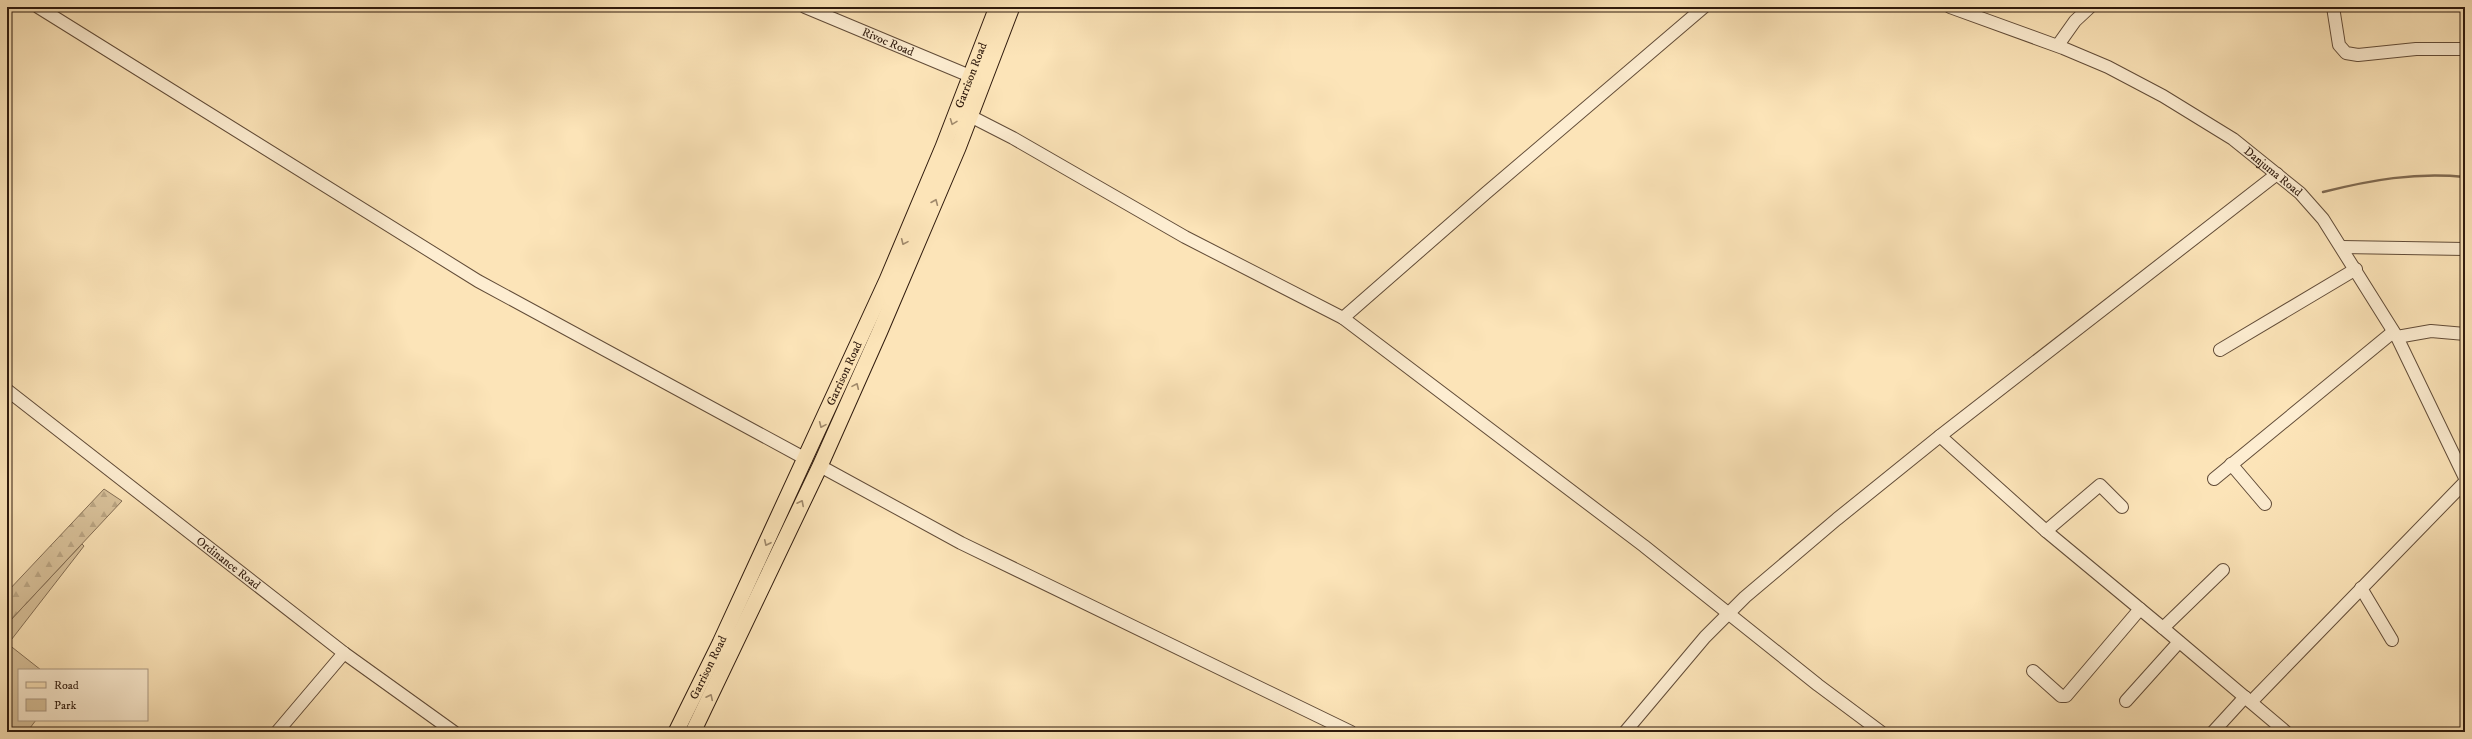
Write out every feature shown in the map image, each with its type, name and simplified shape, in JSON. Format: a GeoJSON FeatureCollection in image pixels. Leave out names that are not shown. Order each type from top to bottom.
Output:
{"type":"FeatureCollection","features":[{"type":"Feature","properties":{"kind":"main road","name":"Garrison Road"},"geometry":{"type":"LineString","coordinates":[[676,732],[806,459],[914,220],[997,7]]}},
{"type":"Feature","properties":{"kind":"main road","name":"Garrison Road"},"geometry":{"type":"LineString","coordinates":[[693,731],[820,466],[898,290],[970,116],[1012,7]]}},
{"type":"Feature","properties":{"kind":"street"},"geometry":{"type":"LineString","coordinates":[[38,7],[478,281],[806,459]]}},
{"type":"Feature","properties":{"kind":"street","name":"Rivoc Road"},"geometry":{"type":"LineString","coordinates":[[805,7],[970,76]]}},
{"type":"Feature","properties":{"kind":"street"},"geometry":{"type":"LineString","coordinates":[[1343,318],[1486,193],[1704,7]]}},
{"type":"Feature","properties":{"kind":"street","name":"Danjuma Road"},"geometry":{"type":"LineString","coordinates":[[1950,7],[2058,46],[2108,67],[2177,103],[2233,139],[2300,193],[2323,218],[2395,334],[2465,478]]}},
{"type":"Feature","properties":{"kind":"street"},"geometry":{"type":"LineString","coordinates":[[2058,46],[2075,20],[2090,7]]}},
{"type":"Feature","properties":{"kind":"street"},"geometry":{"type":"LineString","coordinates":[[2333,7],[2339,45],[2346,53],[2358,55],[2416,49],[2465,49]]}},
{"type":"Feature","properties":{"kind":"street"},"geometry":{"type":"LineString","coordinates":[[970,116],[1013,138],[1185,237],[1343,318],[1728,612],[1818,685],[1881,732]]}},
{"type":"Feature","properties":{"kind":"street"},"geometry":{"type":"LineString","coordinates":[[1625,732],[1728,612],[1837,519],[1940,436],[2277,174]]}},
{"type":"Feature","properties":{"kind":"street"},"geometry":{"type":"LineString","coordinates":[[2342,247],[2465,248]]}},
{"type":"Feature","properties":{"kind":"street"},"geometry":{"type":"LineString","coordinates":[[2220,350],[2356,269]]}},
{"type":"Feature","properties":{"kind":"street"},"geometry":{"type":"LineString","coordinates":[[2214,479],[2230,464],[2395,334],[2431,331],[2465,334]]}},
{"type":"Feature","properties":{"kind":"street","name":"Ordinance Road"},"geometry":{"type":"LineString","coordinates":[[7,390],[344,653],[454,732]]}},
{"type":"Feature","properties":{"kind":"street"},"geometry":{"type":"LineString","coordinates":[[1940,436],[2046,531],[2286,732]]}},
{"type":"Feature","properties":{"kind":"street"},"geometry":{"type":"LineString","coordinates":[[2230,464],[2265,504]]}},
{"type":"Feature","properties":{"kind":"street"},"geometry":{"type":"LineString","coordinates":[[820,466],[961,543],[1351,732]]}},
{"type":"Feature","properties":{"kind":"street"},"geometry":{"type":"LineString","coordinates":[[2213,732],[2248,700],[2361,588],[2465,482]]}},
{"type":"Feature","properties":{"kind":"street"},"geometry":{"type":"LineString","coordinates":[[2046,531],[2100,485],[2122,507]]}},
{"type":"Feature","properties":{"kind":"street"},"geometry":{"type":"LineString","coordinates":[[2163,628],[2224,570]]}},
{"type":"Feature","properties":{"kind":"street"},"geometry":{"type":"LineString","coordinates":[[2361,588],[2392,640]]}},
{"type":"Feature","properties":{"kind":"street"},"geometry":{"type":"LineString","coordinates":[[2033,671],[2061,696],[2066,696],[2140,609]]}},
{"type":"Feature","properties":{"kind":"street"},"geometry":{"type":"LineString","coordinates":[[2126,701],[2179,642]]}},
{"type":"Feature","properties":{"kind":"street"},"geometry":{"type":"LineString","coordinates":[[277,732],[344,653]]}},
{"type":"Feature","properties":{"kind":"green space"},"geometry":{"type":"Polygon","coordinates":[[[104,489],[122,501],[7,624],[7,592],[104,489]]]}},
{"type":"Feature","properties":{"kind":"green space"},"geometry":{"type":"Polygon","coordinates":[[[82,544],[84,546],[8,644],[40,669],[18,669],[18,721],[35,721],[27,732],[7,732],[7,624],[82,544]]]}},
{"type":"Feature","properties":{"kind":"waterway"},"geometry":{"type":"LineString","coordinates":[[2323,192],[2358,184],[2411,176],[2465,177]]}}]}
